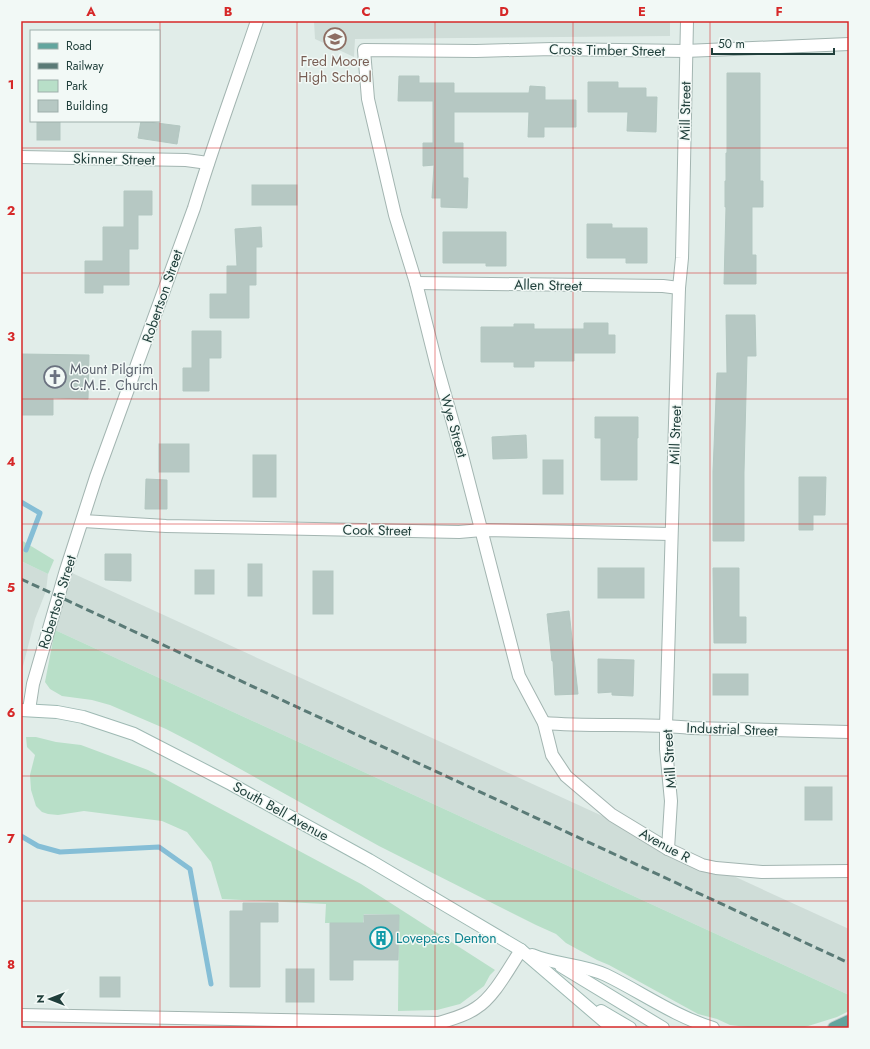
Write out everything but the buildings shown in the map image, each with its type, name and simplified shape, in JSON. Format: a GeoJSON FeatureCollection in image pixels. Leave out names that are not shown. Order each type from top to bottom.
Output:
{"type":"FeatureCollection","features":[{"type":"Feature","properties":{"kind":"street","name":"Robertson Street"},"geometry":{"type":"LineString","coordinates":[[25,710],[66,570],[96,477],[194,208],[208,163],[258,21]]}},
{"type":"Feature","properties":{"kind":"street","name":"Mill Street"},"geometry":{"type":"LineString","coordinates":[[668,849],[671,801],[666,748],[666,726],[671,534],[682,258],[687,21]]}},
{"type":"Feature","properties":{"kind":"street","name":"Cross Timber Street"},"geometry":{"type":"LineString","coordinates":[[364,50],[476,51],[552,49],[686,51],[849,44]]}},
{"type":"Feature","properties":{"kind":"street","name":"Wye Street"},"geometry":{"type":"LineString","coordinates":[[364,50],[368,99],[395,215],[416,283],[520,676],[544,723],[552,755],[566,776],[579,787]]}},
{"type":"Feature","properties":{"kind":"street","name":"Skinner Street"},"geometry":{"type":"LineString","coordinates":[[21,157],[186,160],[208,163]]}},
{"type":"Feature","properties":{"kind":"street","name":"Allen Street"},"geometry":{"type":"LineString","coordinates":[[416,283],[663,286],[680,288]]}},
{"type":"Feature","properties":{"kind":"street","name":"Cook Street"},"geometry":{"type":"LineString","coordinates":[[83,520],[166,526],[459,532],[482,530],[671,534]]}},
{"type":"Feature","properties":{"kind":"street","name":"South Bell Avenue"},"geometry":{"type":"LineString","coordinates":[[25,710],[57,712],[82,717],[134,734],[238,788],[369,860],[523,951],[612,1028]]}},
{"type":"Feature","properties":{"kind":"street","name":"Industrial Street"},"geometry":{"type":"LineString","coordinates":[[544,723],[574,726],[666,726],[849,732]]}},
{"type":"Feature","properties":{"kind":"street","name":"Avenue R"},"geometry":{"type":"LineString","coordinates":[[579,787],[612,815],[668,849],[702,865],[716,868],[762,872],[849,871]]}},
{"type":"Feature","properties":{"kind":"street","name":"South Bell Avenue"},"geometry":{"type":"LineString","coordinates":[[523,951],[563,967],[663,1028]]}},
{"type":"Feature","properties":{"kind":"street"},"geometry":{"type":"LineString","coordinates":[[21,1016],[439,1024],[458,1018],[477,1008],[490,995],[523,951]]}},
{"type":"Feature","properties":{"kind":"street","name":"South Bell Avenue"},"geometry":{"type":"LineString","coordinates":[[545,959],[598,972],[695,1021],[713,1028]]}},
{"type":"Feature","properties":{"kind":"street","name":"South Bell Avenue"},"geometry":{"type":"LineString","coordinates":[[568,990],[630,1028]]}},
{"type":"Feature","properties":{"kind":"shaded area","name":"Fred Moore High School"},"geometry":{"type":"Polygon","coordinates":[[[314,21],[670,21],[670,36],[355,39],[354,57],[315,39],[314,21]]]}},
{"type":"Feature","properties":{"kind":"shaded area"},"geometry":{"type":"Polygon","coordinates":[[[21,561],[48,574],[46,591],[35,619],[21,674],[21,561]]]}},
{"type":"Feature","properties":{"kind":"shaded area"},"geometry":{"type":"Polygon","coordinates":[[[72,573],[849,929],[849,995],[55,630],[72,573]]]}},
{"type":"Feature","properties":{"kind":"green space"},"geometry":{"type":"Polygon","coordinates":[[[21,540],[54,560],[48,574],[21,561],[21,540]]]}},
{"type":"Feature","properties":{"kind":"green space"},"geometry":{"type":"Polygon","coordinates":[[[55,630],[849,995],[849,1011],[837,1017],[805,1027],[756,1028],[730,1025],[717,1019],[698,1014],[566,943],[556,934],[379,846],[166,729],[110,705],[92,700],[62,696],[50,689],[45,682],[55,630]]]}},
{"type":"Feature","properties":{"kind":"green space"},"geometry":{"type":"Polygon","coordinates":[[[26,737],[36,737],[56,742],[81,745],[148,770],[361,884],[495,970],[490,975],[484,986],[460,1004],[437,1010],[398,1011],[399,915],[364,914],[363,923],[325,923],[326,904],[222,899],[211,862],[187,832],[162,821],[84,811],[58,815],[42,812],[36,806],[31,790],[30,775],[35,755],[27,747],[26,737]]]}},
{"type":"Feature","properties":{"kind":"waterway"},"geometry":{"type":"LineString","coordinates":[[21,502],[40,513],[26,550]]}},
{"type":"Feature","properties":{"kind":"waterway"},"geometry":{"type":"LineString","coordinates":[[21,836],[38,846],[60,852],[159,847],[190,869],[211,984]]}},
{"type":"Feature","properties":{"kind":"railway"},"geometry":{"type":"LineString","coordinates":[[21,579],[849,963]]}},
{"type":"Feature","properties":{"kind":"place","name":"Fred Moore High School"},"geometry":{"type":"Point","coordinates":[335,39]}},
{"type":"Feature","properties":{"kind":"place","name":"Mount Pilgrim C.M.E. Church"},"geometry":{"type":"Point","coordinates":[55,377]}},
{"type":"Feature","properties":{"kind":"place","name":"Lovepacs Denton"},"geometry":{"type":"Point","coordinates":[381,938]}}]}
